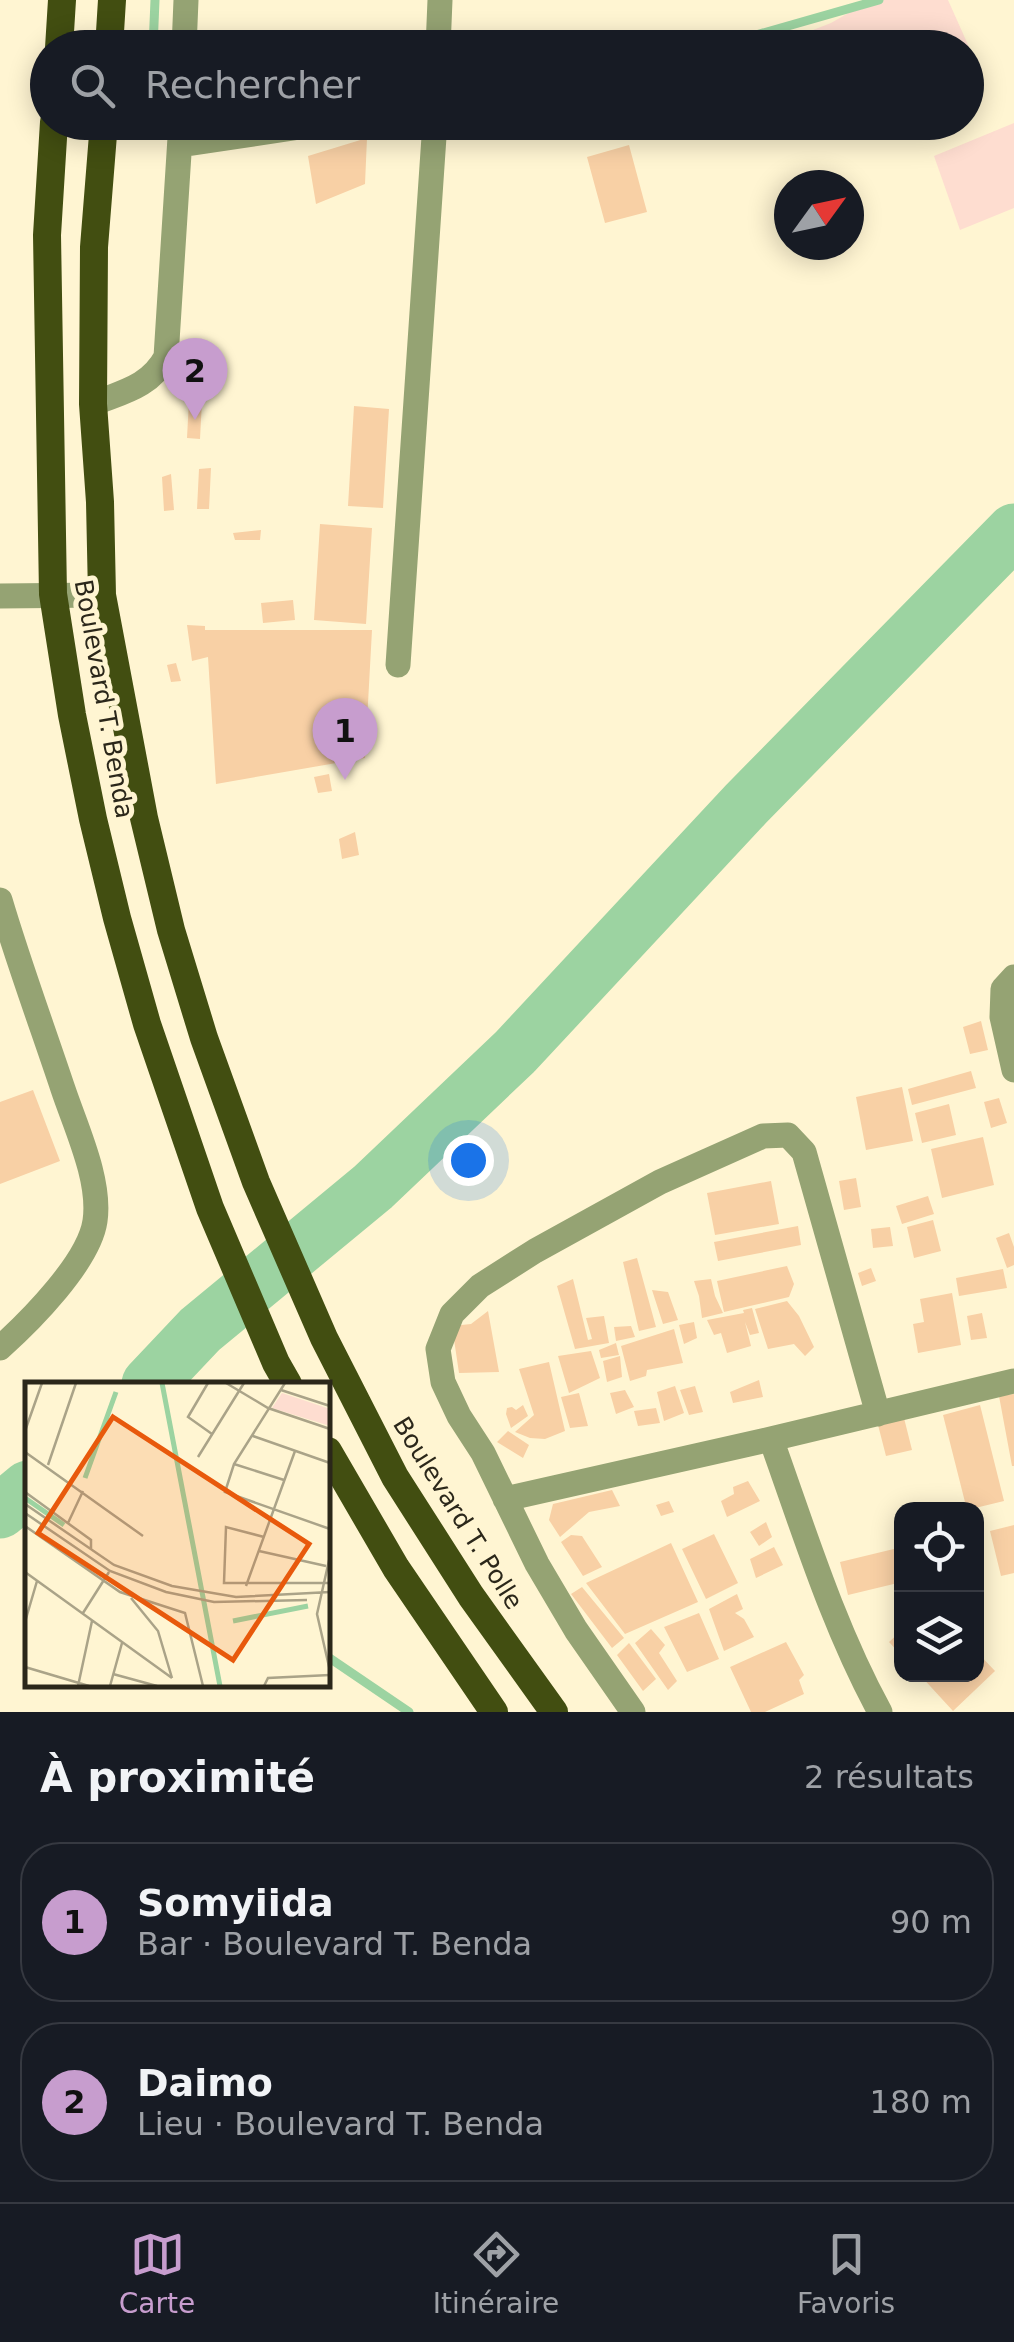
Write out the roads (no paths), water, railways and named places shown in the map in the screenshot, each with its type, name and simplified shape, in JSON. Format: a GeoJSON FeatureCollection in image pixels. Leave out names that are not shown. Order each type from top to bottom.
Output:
{"type":"FeatureCollection","features":[{"type":"Feature","properties":{"kind":"highway"},"geometry":{"type":"LineString","coordinates":[[60,30],[62,0]]}},
{"type":"Feature","properties":{"kind":"highway"},"geometry":{"type":"LineString","coordinates":[[110,30],[112,0]]}},
{"type":"Feature","properties":{"kind":"highway","name":"Boulevard T. Benda"},"geometry":{"type":"LineString","coordinates":[[53,140],[48,236],[53,594],[72,716],[117,918],[147,1024],[210,1208],[282,1374]]}},
{"type":"Feature","properties":{"kind":"highway","name":"Boulevard T. Benda"},"geometry":{"type":"LineString","coordinates":[[103,140],[94,247],[93,404],[102,595],[144,818],[171,930],[204,1038],[256,1182],[324,1338]]}},
{"type":"Feature","properties":{"kind":"highway","name":"Boulevard T. Polle"},"geometry":{"type":"LineString","coordinates":[[324,1338],[395,1477],[471,1596],[554,1712]]}},
{"type":"Feature","properties":{"kind":"highway"},"geometry":{"type":"LineString","coordinates":[[330,1454],[396,1568],[494,1712]]}},
{"type":"Feature","properties":{"kind":"street"},"geometry":{"type":"LineString","coordinates":[[185,30],[186,0]]}},
{"type":"Feature","properties":{"kind":"street"},"geometry":{"type":"LineString","coordinates":[[439,30],[440,0]]}},
{"type":"Feature","properties":{"kind":"street"},"geometry":{"type":"LineString","coordinates":[[93,404],[146,382],[166,357],[181,140]]}},
{"type":"Feature","properties":{"kind":"street"},"geometry":{"type":"LineString","coordinates":[[398,665],[434,140]]}},
{"type":"Feature","properties":{"kind":"street"},"geometry":{"type":"LineString","coordinates":[[0,596],[102,595]]}},
{"type":"Feature","properties":{"kind":"street"},"geometry":{"type":"LineString","coordinates":[[0,900],[90,1172],[95,1190],[95,1224],[79,1261],[26,1324],[0,1348]]}},
{"type":"Feature","properties":{"kind":"street"},"geometry":{"type":"LineString","coordinates":[[1008,983],[1002,1017],[1014,1070]]}},
{"type":"Feature","properties":{"kind":"street"},"geometry":{"type":"LineString","coordinates":[[633,1712],[576,1630],[537,1564],[484,1453],[458,1416],[443,1382],[438,1349],[452,1314],[480,1286],[535,1251],[660,1182],[763,1136],[788,1135],[804,1152],[878,1414]]}},
{"type":"Feature","properties":{"kind":"street"},"geometry":{"type":"LineString","coordinates":[[505,1499],[1014,1382]]}},
{"type":"Feature","properties":{"kind":"street"},"geometry":{"type":"LineString","coordinates":[[771,1439],[839,1628],[880,1712]]}},
{"type":"Feature","properties":{"kind":"waterway"},"geometry":{"type":"LineString","coordinates":[[154,30],[155,0]]}},
{"type":"Feature","properties":{"kind":"waterway"},"geometry":{"type":"LineString","coordinates":[[774,30],[879,0]]}},
{"type":"Feature","properties":{"kind":"waterway"},"geometry":{"type":"LineString","coordinates":[[151,1382],[200,1330],[373,1187],[515,1052],[746,804],[1014,531]]}},
{"type":"Feature","properties":{"kind":"waterway"},"geometry":{"type":"LineString","coordinates":[[0,1511],[25,1490]]}},
{"type":"Feature","properties":{"kind":"waterway"},"geometry":{"type":"LineString","coordinates":[[330,1658],[409,1712]]}},
{"type":"Feature","properties":{"kind":"place","name":"Daimo"},"geometry":{"type":"Point","coordinates":[195,420]}},
{"type":"Feature","properties":{"kind":"place","name":"Somyiida"},"geometry":{"type":"Point","coordinates":[345,780]}}]}
